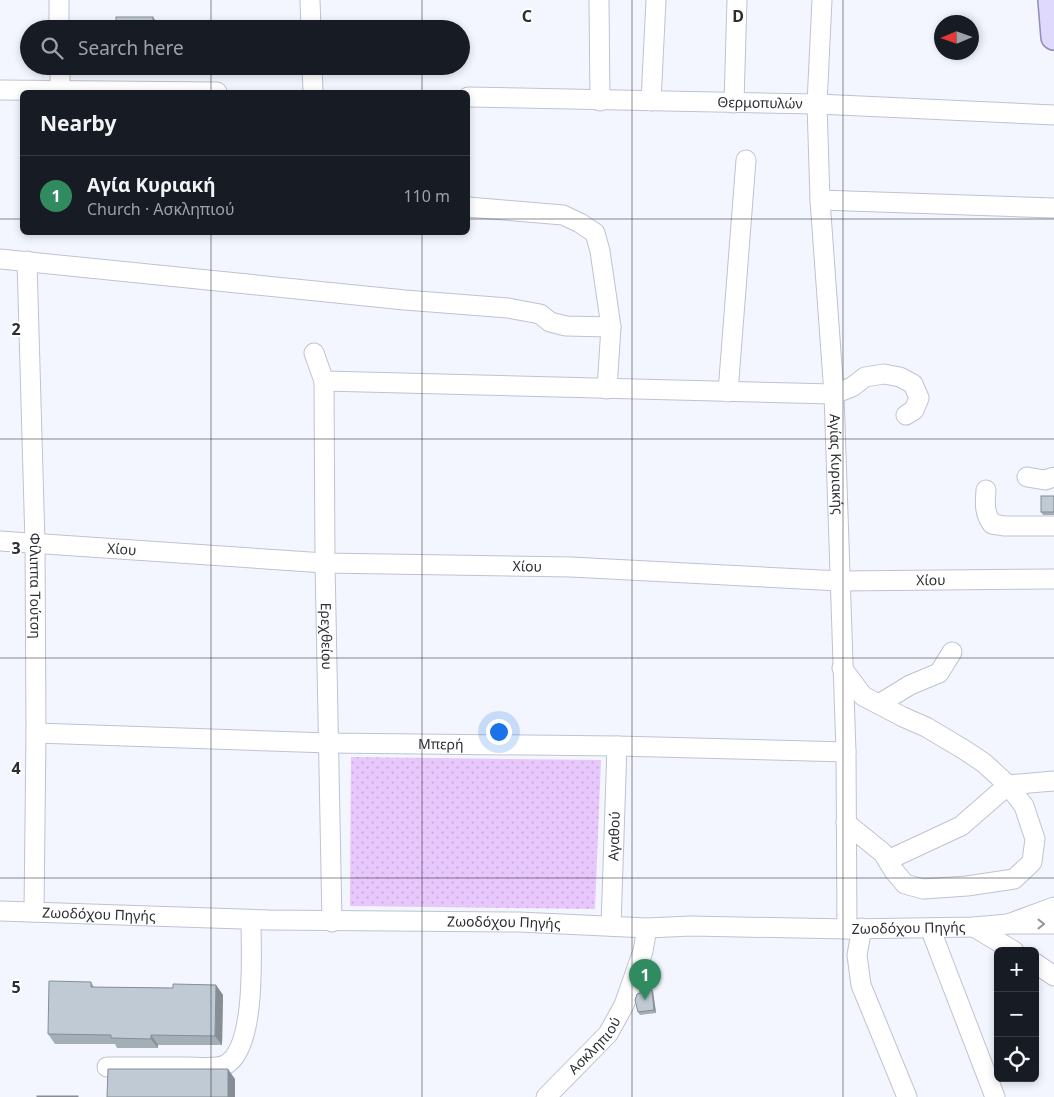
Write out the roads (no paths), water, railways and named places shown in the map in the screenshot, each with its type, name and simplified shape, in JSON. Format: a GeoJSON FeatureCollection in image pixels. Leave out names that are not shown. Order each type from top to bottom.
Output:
{"type":"FeatureCollection","features":[{"type":"Feature","properties":{"kind":"main road"},"geometry":{"type":"LineString","coordinates":[[1051,0],[1054,37]]}},
{"type":"Feature","properties":{"kind":"street"},"geometry":{"type":"LineString","coordinates":[[59,0],[59,20]]}},
{"type":"Feature","properties":{"kind":"street"},"geometry":{"type":"LineString","coordinates":[[310,0],[311,20]]}},
{"type":"Feature","properties":{"kind":"street"},"geometry":{"type":"LineString","coordinates":[[599,0],[600,100]]}},
{"type":"Feature","properties":{"kind":"street"},"geometry":{"type":"LineString","coordinates":[[651,101],[656,0]]}},
{"type":"Feature","properties":{"kind":"street"},"geometry":{"type":"LineString","coordinates":[[734,103],[737,0]]}},
{"type":"Feature","properties":{"kind":"street","name":"Αγίας Κυριακής"},"geometry":{"type":"LineString","coordinates":[[822,0],[817,104],[820,200],[834,394],[846,752],[846,823],[861,985],[907,1097]]}},
{"type":"Feature","properties":{"kind":"street"},"geometry":{"type":"LineString","coordinates":[[0,90],[60,90],[60,75]]}},
{"type":"Feature","properties":{"kind":"street"},"geometry":{"type":"LineString","coordinates":[[312,75],[313,90]]}},
{"type":"Feature","properties":{"kind":"street","name":"Θερμοπυλών"},"geometry":{"type":"LineString","coordinates":[[470,97],[817,104],[1054,115]]}},
{"type":"Feature","properties":{"kind":"street"},"geometry":{"type":"LineString","coordinates":[[728,392],[746,160]]}},
{"type":"Feature","properties":{"kind":"street"},"geometry":{"type":"LineString","coordinates":[[820,200],[1054,208]]}},
{"type":"Feature","properties":{"kind":"street"},"geometry":{"type":"LineString","coordinates":[[470,207],[563,215],[595,233],[600,251],[611,328],[607,389]]}},
{"type":"Feature","properties":{"kind":"street"},"geometry":{"type":"LineString","coordinates":[[0,259],[405,300],[508,308],[540,314],[550,322],[566,326],[611,328]]}},
{"type":"Feature","properties":{"kind":"street","name":"Φίλιππα Τούτση"},"geometry":{"type":"LineString","coordinates":[[27,261],[35,543],[36,732],[34,912]]}},
{"type":"Feature","properties":{"kind":"street","name":"Ερεχθείου"},"geometry":{"type":"LineString","coordinates":[[314,352],[324,381],[325,563],[332,922]]}},
{"type":"Feature","properties":{"kind":"street"},"geometry":{"type":"LineString","coordinates":[[324,381],[834,394],[852,387],[865,377],[884,374],[900,377],[913,384],[920,398],[914,410],[906,415]]}},
{"type":"Feature","properties":{"kind":"street"},"geometry":{"type":"LineString","coordinates":[[1027,477],[1045,480],[1054,477]]}},
{"type":"Feature","properties":{"kind":"street"},"geometry":{"type":"LineString","coordinates":[[986,490],[985,508],[992,524],[1005,526],[1054,526]]}},
{"type":"Feature","properties":{"kind":"street","name":"Χίου"},"geometry":{"type":"LineString","coordinates":[[0,540],[325,563],[571,567],[840,580],[1054,579]]}},
{"type":"Feature","properties":{"kind":"street"},"geometry":{"type":"LineString","coordinates":[[879,704],[910,685],[939,672],[952,652]]}},
{"type":"Feature","properties":{"kind":"street"},"geometry":{"type":"LineString","coordinates":[[842,668],[863,696],[926,727],[963,749],[984,763],[1008,785],[1024,806],[1035,839],[1032,862],[1014,879],[967,886],[923,889],[905,884],[883,853],[846,823]]}},
{"type":"Feature","properties":{"kind":"street","name":"Μπερή"},"geometry":{"type":"LineString","coordinates":[[36,732],[329,742],[617,746],[846,752]]}},
{"type":"Feature","properties":{"kind":"street","name":"Αγαθού"},"geometry":{"type":"LineString","coordinates":[[611,926],[617,746]]}},
{"type":"Feature","properties":{"kind":"street"},"geometry":{"type":"LineString","coordinates":[[888,860],[961,826],[1008,785],[1054,781]]}},
{"type":"Feature","properties":{"kind":"street","name":"Ζωοδόχου Πηγής"},"geometry":{"type":"LineString","coordinates":[[1008,924],[1054,907]]}},
{"type":"Feature","properties":{"kind":"street","name":"Ζωοδόχου Πηγής"},"geometry":{"type":"LineString","coordinates":[[0,911],[332,922],[519,922],[647,928],[691,926],[855,929],[1054,924]]}},
{"type":"Feature","properties":{"kind":"street"},"geometry":{"type":"LineString","coordinates":[[107,1067],[204,1067],[224,1065],[234,1057],[240,1048],[250,1011],[251,920]]}},
{"type":"Feature","properties":{"kind":"street"},"geometry":{"type":"LineString","coordinates":[[974,927],[1007,947]]}},
{"type":"Feature","properties":{"kind":"street","name":"Ασκληπιού"},"geometry":{"type":"LineString","coordinates":[[546,1097],[608,1034],[624,1005],[642,951],[647,928]]}},
{"type":"Feature","properties":{"kind":"street"},"geometry":{"type":"LineString","coordinates":[[930,928],[995,1097]]}},
{"type":"Feature","properties":{"kind":"street"},"geometry":{"type":"LineString","coordinates":[[1039,966],[1054,976]]}},
{"type":"Feature","properties":{"kind":"place","name":"Αγία Κυριακή"},"geometry":{"type":"Point","coordinates":[645,1000]}}]}
